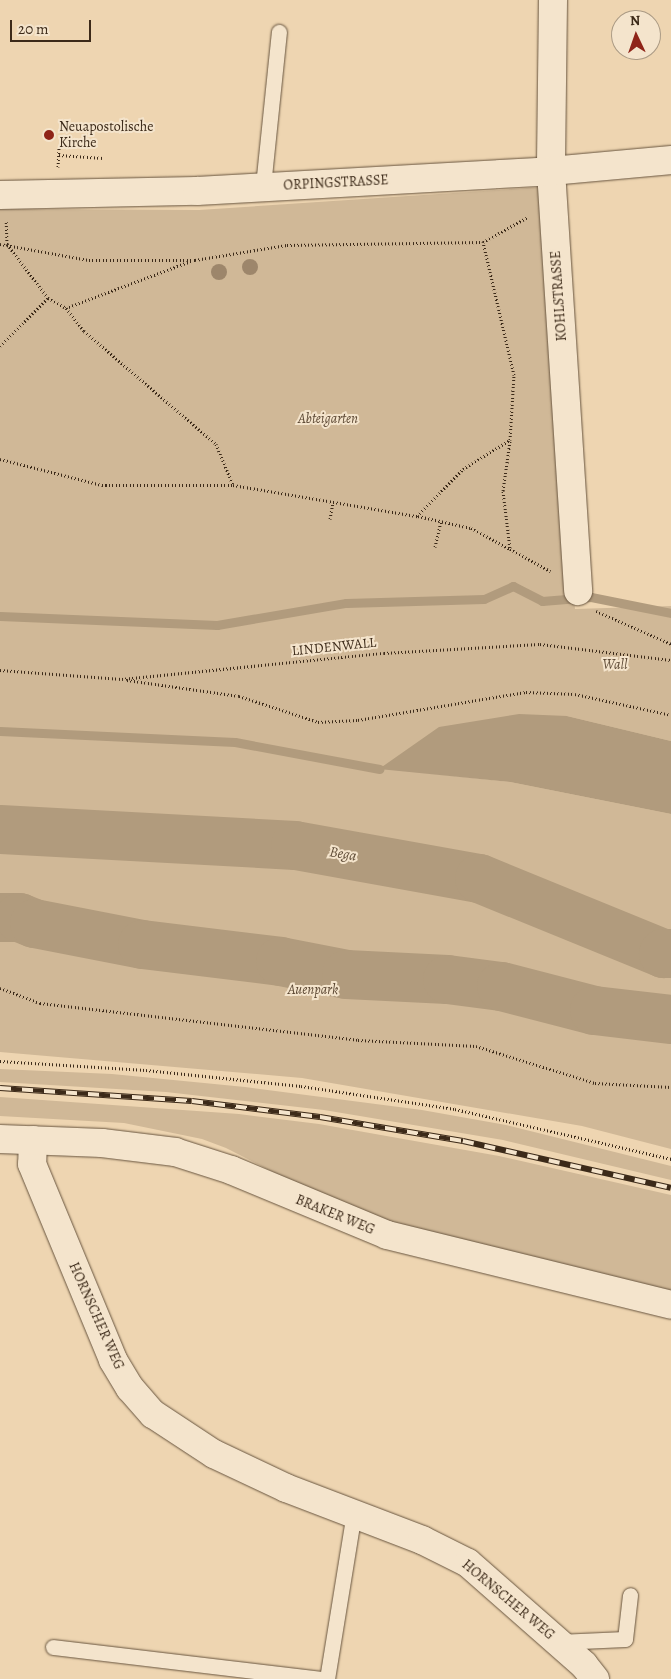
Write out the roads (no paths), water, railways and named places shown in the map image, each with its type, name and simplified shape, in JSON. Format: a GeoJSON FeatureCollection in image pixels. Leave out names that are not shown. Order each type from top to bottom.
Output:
{"type":"FeatureCollection","features":[{"type":"Feature","properties":{"kind":"street","name":"KOHLSTRASSE"},"geometry":{"type":"LineString","coordinates":[[553,0],[551,171],[581,590]]}},
{"type":"Feature","properties":{"kind":"street","name":"ORPINGSTRASSE"},"geometry":{"type":"LineString","coordinates":[[3,195],[263,186],[551,171],[671,160]]}},
{"type":"Feature","properties":{"kind":"street","name":"BRAKER WEG"},"geometry":{"type":"LineString","coordinates":[[0,1139],[111,1143],[175,1152],[230,1170],[387,1235],[671,1305]]}},
{"type":"Feature","properties":{"kind":"street","name":"HORNSCHER WEG"},"geometry":{"type":"LineString","coordinates":[[33,1140],[32,1164],[113,1360],[130,1388],[152,1414],[214,1454],[286,1488],[422,1540],[468,1563],[558,1642],[595,1679]]}},
{"type":"Feature","properties":{"kind":"lane"},"geometry":{"type":"LineString","coordinates":[[263,186],[279,32]]}},
{"type":"Feature","properties":{"kind":"lane"},"geometry":{"type":"LineString","coordinates":[[327,1679],[354,1513]]}},
{"type":"Feature","properties":{"kind":"lane"},"geometry":{"type":"LineString","coordinates":[[558,1642],[625,1639],[630,1595]]}},
{"type":"Feature","properties":{"kind":"lane"},"geometry":{"type":"LineString","coordinates":[[53,1647],[320,1679]]}},
{"type":"Feature","properties":{"kind":"waterway"},"geometry":{"type":"LineString","coordinates":[[0,616],[217,625],[346,603],[484,599],[513,586],[542,601],[591,597],[671,613]]}},
{"type":"Feature","properties":{"kind":"waterway","name":"Bega"},"geometry":{"type":"LineString","coordinates":[[0,731],[235,742],[379,769]]}},
{"type":"Feature","properties":{"kind":"waterway","name":"Bega"},"geometry":{"type":"LineString","coordinates":[[0,829],[295,845],[479,878],[663,953],[671,953]]}},
{"type":"Feature","properties":{"kind":"waterway","name":"Bega"},"geometry":{"type":"LineString","coordinates":[[0,917],[19,917],[34,923],[142,944],[280,961],[346,974],[447,979],[501,986],[594,1010],[671,1019]]}},
{"type":"Feature","properties":{"kind":"railway"},"geometry":{"type":"LineString","coordinates":[[0,1088],[192,1101],[320,1117],[463,1141],[671,1188]]}},
{"type":"Feature","properties":{"kind":"place","name":"Neuapostolische Kirche"},"geometry":{"type":"Point","coordinates":[49,135]}},
{"type":"Feature","properties":{"kind":"park label","name":"Abteigarten"},"geometry":{"type":"Point","coordinates":[328,419]}},
{"type":"Feature","properties":{"kind":"park label","name":"Wall"},"geometry":{"type":"Point","coordinates":[615,665]}},
{"type":"Feature","properties":{"kind":"park label","name":"Auenpark"},"geometry":{"type":"Point","coordinates":[313,990]}}]}
